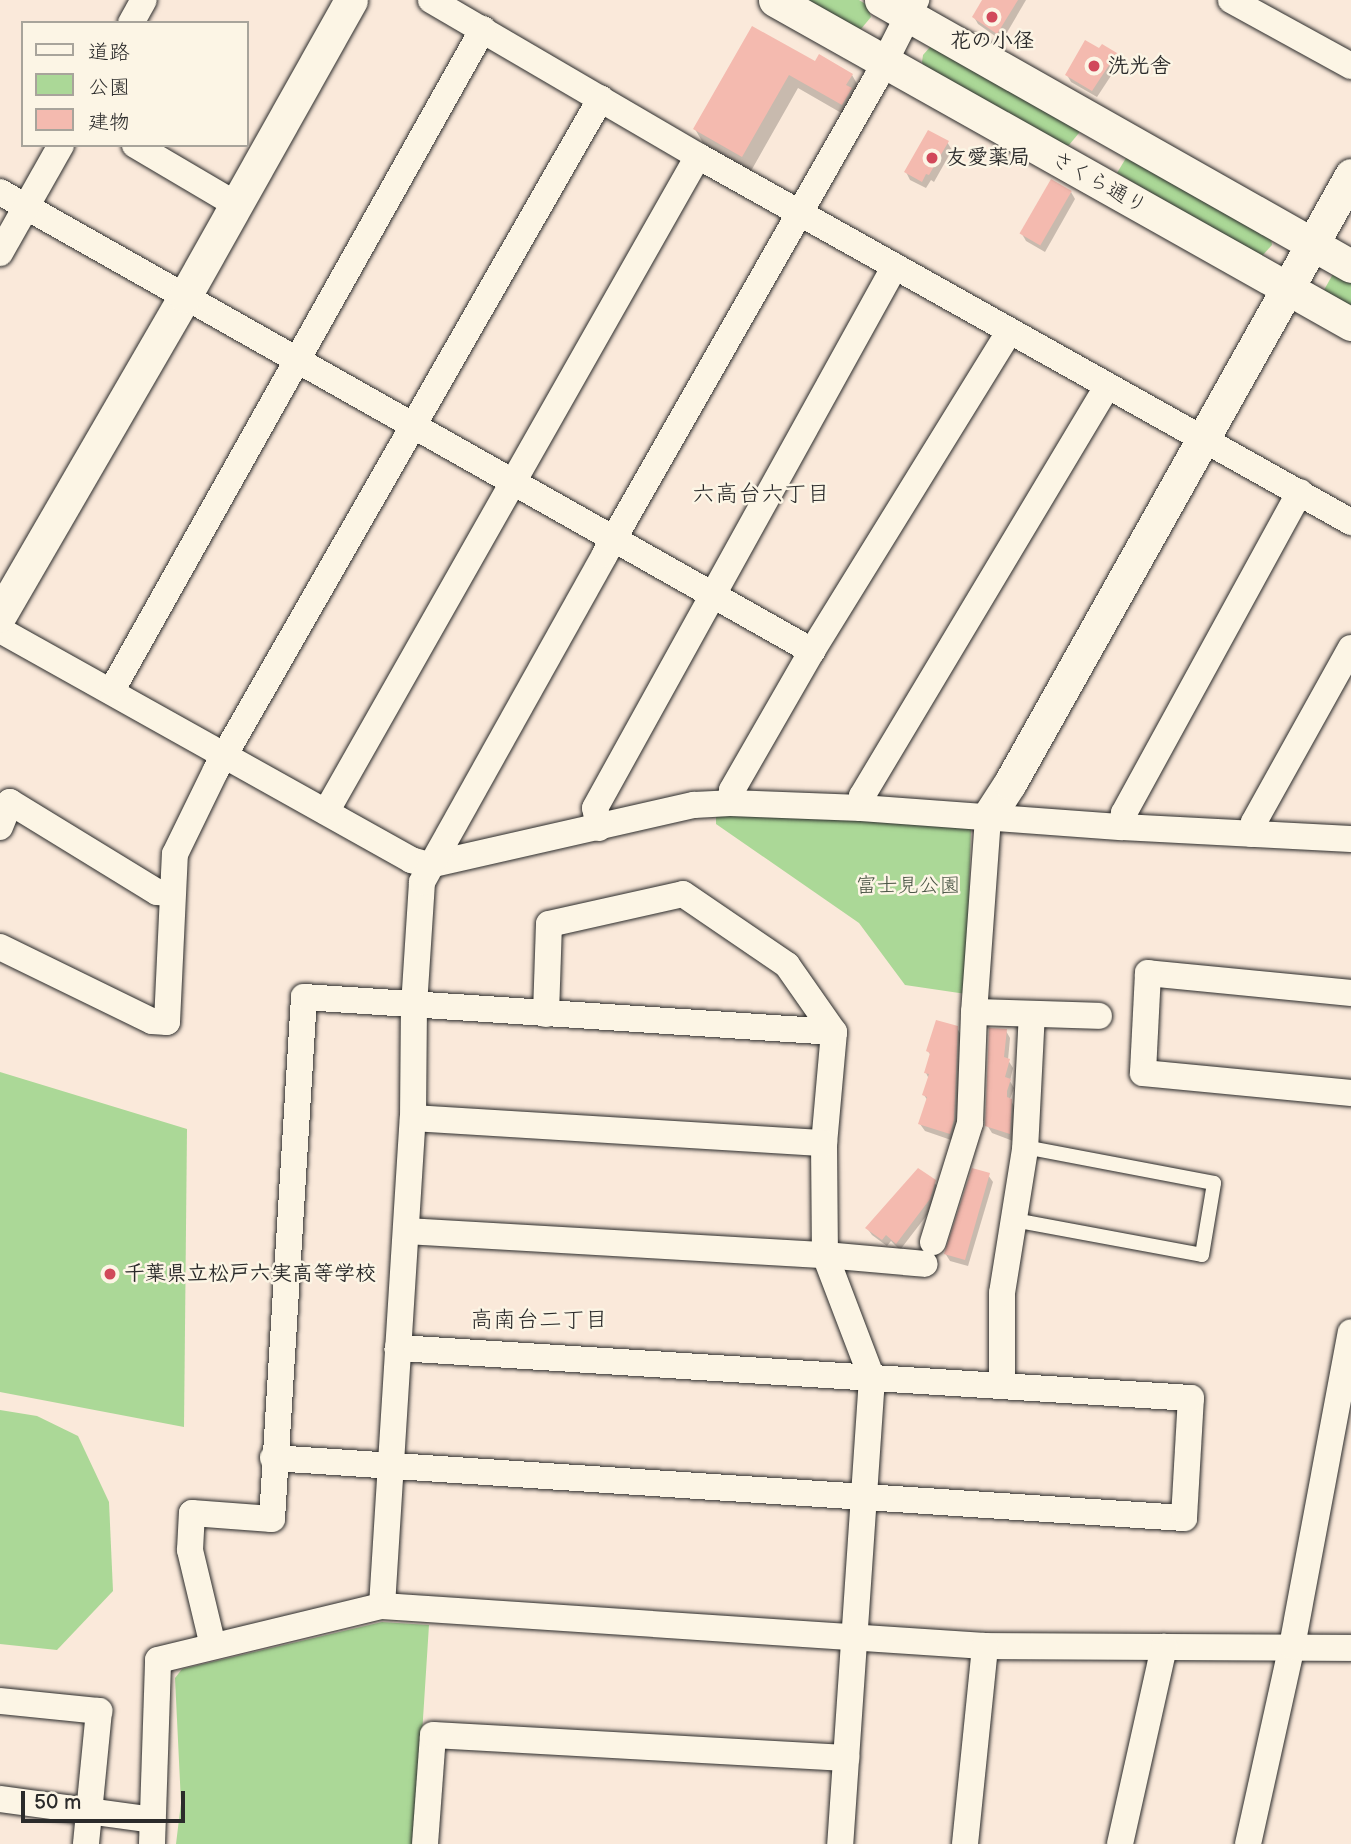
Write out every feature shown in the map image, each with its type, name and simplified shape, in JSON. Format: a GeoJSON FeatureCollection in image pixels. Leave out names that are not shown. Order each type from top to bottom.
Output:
{"type":"FeatureCollection","features":[{"type":"Feature","properties":{"kind":"street"},"geometry":{"type":"LineString","coordinates":[[132,21],[144,0]]}},
{"type":"Feature","properties":{"kind":"street"},"geometry":{"type":"LineString","coordinates":[[0,615],[237,205],[351,0]]}},
{"type":"Feature","properties":{"kind":"street"},"geometry":{"type":"LineString","coordinates":[[431,0],[698,156],[1351,522]]}},
{"type":"Feature","properties":{"kind":"street","name":"さくら通り"},"geometry":{"type":"LineString","coordinates":[[775,0],[1351,324]]}},
{"type":"Feature","properties":{"kind":"street"},"geometry":{"type":"LineString","coordinates":[[1231,0],[1351,66]]}},
{"type":"Feature","properties":{"kind":"street"},"geometry":{"type":"LineString","coordinates":[[382,1605],[413,1118],[414,1006],[422,883],[429,865],[613,539],[876,79],[901,5],[1351,267]]}},
{"type":"Feature","properties":{"kind":"street"},"geometry":{"type":"LineString","coordinates":[[112,690],[299,361],[482,29]]}},
{"type":"Feature","properties":{"kind":"street"},"geometry":{"type":"LineString","coordinates":[[0,947],[152,1021],[167,1022],[175,854],[225,757],[601,98]]}},
{"type":"Feature","properties":{"kind":"street"},"geometry":{"type":"LineString","coordinates":[[0,253],[60,147]]}},
{"type":"Feature","properties":{"kind":"street"},"geometry":{"type":"LineString","coordinates":[[138,147],[237,205]]}},
{"type":"Feature","properties":{"kind":"street"},"geometry":{"type":"LineString","coordinates":[[326,812],[698,156]]}},
{"type":"Feature","properties":{"kind":"street"},"geometry":{"type":"LineString","coordinates":[[405,1231],[825,1255],[929,1254],[970,1124],[974,1012],[988,817],[1010,783],[1351,175]]}},
{"type":"Feature","properties":{"kind":"street"},"geometry":{"type":"LineString","coordinates":[[0,192],[812,651]]}},
{"type":"Feature","properties":{"kind":"street"},"geometry":{"type":"LineString","coordinates":[[599,828],[595,808],[895,266]]}},
{"type":"Feature","properties":{"kind":"street"},"geometry":{"type":"LineString","coordinates":[[730,803],[732,790],[812,651],[1010,331]]}},
{"type":"Feature","properties":{"kind":"street"},"geometry":{"type":"LineString","coordinates":[[861,808],[862,796],[1107,386]]}},
{"type":"Feature","properties":{"kind":"street"},"geometry":{"type":"LineString","coordinates":[[1122,827],[1124,813],[1300,492]]}},
{"type":"Feature","properties":{"kind":"street"},"geometry":{"type":"LineString","coordinates":[[0,630],[112,690],[225,757],[411,860],[429,865],[694,805],[730,803],[861,808],[1122,827],[1351,839]]}},
{"type":"Feature","properties":{"kind":"street"},"geometry":{"type":"LineString","coordinates":[[1251,834],[1254,822],[1351,648]]}},
{"type":"Feature","properties":{"kind":"street"},"geometry":{"type":"LineString","coordinates":[[0,827],[10,802],[157,892],[172,893]]}},
{"type":"Feature","properties":{"kind":"street"},"geometry":{"type":"LineString","coordinates":[[546,1014],[549,924],[682,894],[787,965],[834,1032],[824,1143],[825,1255],[872,1378],[866,1497],[840,1844]]}},
{"type":"Feature","properties":{"kind":"street"},"geometry":{"type":"LineString","coordinates":[[1351,993],[1148,973],[1143,1073],[1351,1093]]}},
{"type":"Feature","properties":{"kind":"street"},"geometry":{"type":"LineString","coordinates":[[213,1646],[190,1550],[192,1513],[272,1520],[273,1458],[304,997],[834,1032]]}},
{"type":"Feature","properties":{"kind":"street"},"geometry":{"type":"LineString","coordinates":[[974,1012],[1100,1016]]}},
{"type":"Feature","properties":{"kind":"street"},"geometry":{"type":"LineString","coordinates":[[1002,1386],[1002,1293],[1025,1147],[1032,1014]]}},
{"type":"Feature","properties":{"kind":"street"},"geometry":{"type":"LineString","coordinates":[[413,1118],[824,1143]]}},
{"type":"Feature","properties":{"kind":"street"},"geometry":{"type":"LineString","coordinates":[[1248,1844],[1292,1646],[1351,1332]]}},
{"type":"Feature","properties":{"kind":"street"},"geometry":{"type":"LineString","coordinates":[[273,1458],[1184,1518],[1191,1398],[398,1348]]}},
{"type":"Feature","properties":{"kind":"street"},"geometry":{"type":"LineString","coordinates":[[0,1799],[90,1811],[153,1832],[158,1660],[382,1605],[985,1646],[1351,1648]]}},
{"type":"Feature","properties":{"kind":"street"},"geometry":{"type":"LineString","coordinates":[[965,1844],[985,1646]]}},
{"type":"Feature","properties":{"kind":"street"},"geometry":{"type":"LineString","coordinates":[[1120,1844],[1164,1647]]}},
{"type":"Feature","properties":{"kind":"street"},"geometry":{"type":"LineString","coordinates":[[0,1701],[99,1711],[86,1844]]}},
{"type":"Feature","properties":{"kind":"street"},"geometry":{"type":"LineString","coordinates":[[425,1844],[433,1735],[846,1758]]}},
{"type":"Feature","properties":{"kind":"lane"},"geometry":{"type":"LineString","coordinates":[[1014,1220],[1202,1255],[1214,1184],[1025,1147]]}},
{"type":"Feature","properties":{"kind":"green space"},"geometry":{"type":"Polygon","coordinates":[[[800,0],[859,0],[867,5],[871,17],[861,29],[854,29],[800,0]]]}},
{"type":"Feature","properties":{"kind":"green space"},"geometry":{"type":"Polygon","coordinates":[[[931,46],[1078,128],[1079,133],[1069,145],[1061,145],[926,70],[922,62],[923,55],[931,46]]]}},
{"type":"Feature","properties":{"kind":"green space"},"geometry":{"type":"Polygon","coordinates":[[[1126,158],[1271,239],[1272,245],[1261,257],[1117,173],[1126,158]]]}},
{"type":"Feature","properties":{"kind":"green space"},"geometry":{"type":"Polygon","coordinates":[[[1333,274],[1351,279],[1351,311],[1324,290],[1333,274]]]}},
{"type":"Feature","properties":{"kind":"green space","name":"富士見公園"},"geometry":{"type":"Polygon","coordinates":[[[716,812],[864,819],[971,828],[966,994],[905,985],[859,923],[716,824],[716,812]]]}},
{"type":"Feature","properties":{"kind":"green space"},"geometry":{"type":"Polygon","coordinates":[[[0,1072],[187,1129],[184,1427],[0,1392],[0,1072]]]}},
{"type":"Feature","properties":{"kind":"green space"},"geometry":{"type":"Polygon","coordinates":[[[0,1410],[37,1416],[78,1436],[109,1502],[113,1591],[57,1650],[0,1644],[0,1410]]]}},
{"type":"Feature","properties":{"kind":"green space"},"geometry":{"type":"Polygon","coordinates":[[[382,1622],[429,1625],[415,1844],[176,1844],[181,1803],[175,1678],[182,1669],[382,1622]]]}},
{"type":"Feature","properties":{"kind":"building"},"geometry":{"type":"Polygon","coordinates":[[[982,0],[1018,0],[997,34],[972,17],[982,0]]]}},
{"type":"Feature","properties":{"kind":"building"},"geometry":{"type":"Polygon","coordinates":[[[752,26],[815,61],[819,54],[853,74],[846,85],[852,88],[842,105],[789,75],[742,157],[693,129],[752,26]]]}},
{"type":"Feature","properties":{"kind":"building"},"geometry":{"type":"Polygon","coordinates":[[[1085,40],[1099,48],[1102,44],[1117,53],[1092,91],[1065,75],[1085,40]]]}},
{"type":"Feature","properties":{"kind":"building"},"geometry":{"type":"Polygon","coordinates":[[[928,130],[949,141],[922,182],[904,172],[928,130]]]}},
{"type":"Feature","properties":{"kind":"building"},"geometry":{"type":"Polygon","coordinates":[[[1051,179],[1072,191],[1040,246],[1020,234],[1051,179]]]}},
{"type":"Feature","properties":{"kind":"building"},"geometry":{"type":"Polygon","coordinates":[[[936,1020],[958,1026],[954,1120],[950,1134],[918,1124],[927,1097],[922,1095],[929,1074],[924,1073],[930,1053],[926,1051],[936,1020]]]}},
{"type":"Feature","properties":{"kind":"building"},"geometry":{"type":"Polygon","coordinates":[[[989,1028],[1007,1029],[1004,1057],[1010,1059],[1005,1077],[1011,1079],[1007,1091],[1007,1097],[1012,1099],[1010,1134],[985,1126],[989,1028]]]}},
{"type":"Feature","properties":{"kind":"building"},"geometry":{"type":"Polygon","coordinates":[[[918,1168],[936,1180],[930,1199],[896,1244],[886,1235],[882,1240],[865,1228],[918,1168]]]}},
{"type":"Feature","properties":{"kind":"building"},"geometry":{"type":"Polygon","coordinates":[[[972,1168],[990,1173],[965,1260],[944,1254],[972,1168]]]}},
{"type":"Feature","properties":{"kind":"place","name":"花の小径"},"geometry":{"type":"Point","coordinates":[992,17]}},
{"type":"Feature","properties":{"kind":"place","name":"洗光舎"},"geometry":{"type":"Point","coordinates":[1094,66]}},
{"type":"Feature","properties":{"kind":"place","name":"友愛薬局"},"geometry":{"type":"Point","coordinates":[932,158]}},
{"type":"Feature","properties":{"kind":"place","name":"千葉県立松戸六実高等学校"},"geometry":{"type":"Point","coordinates":[110,1274]}},
{"type":"Feature","properties":{"kind":"district","name":"六高台六丁目"},"geometry":{"type":"Point","coordinates":[761,494]}},
{"type":"Feature","properties":{"kind":"district","name":"高南台二丁目"},"geometry":{"type":"Point","coordinates":[539,1320]}}]}
